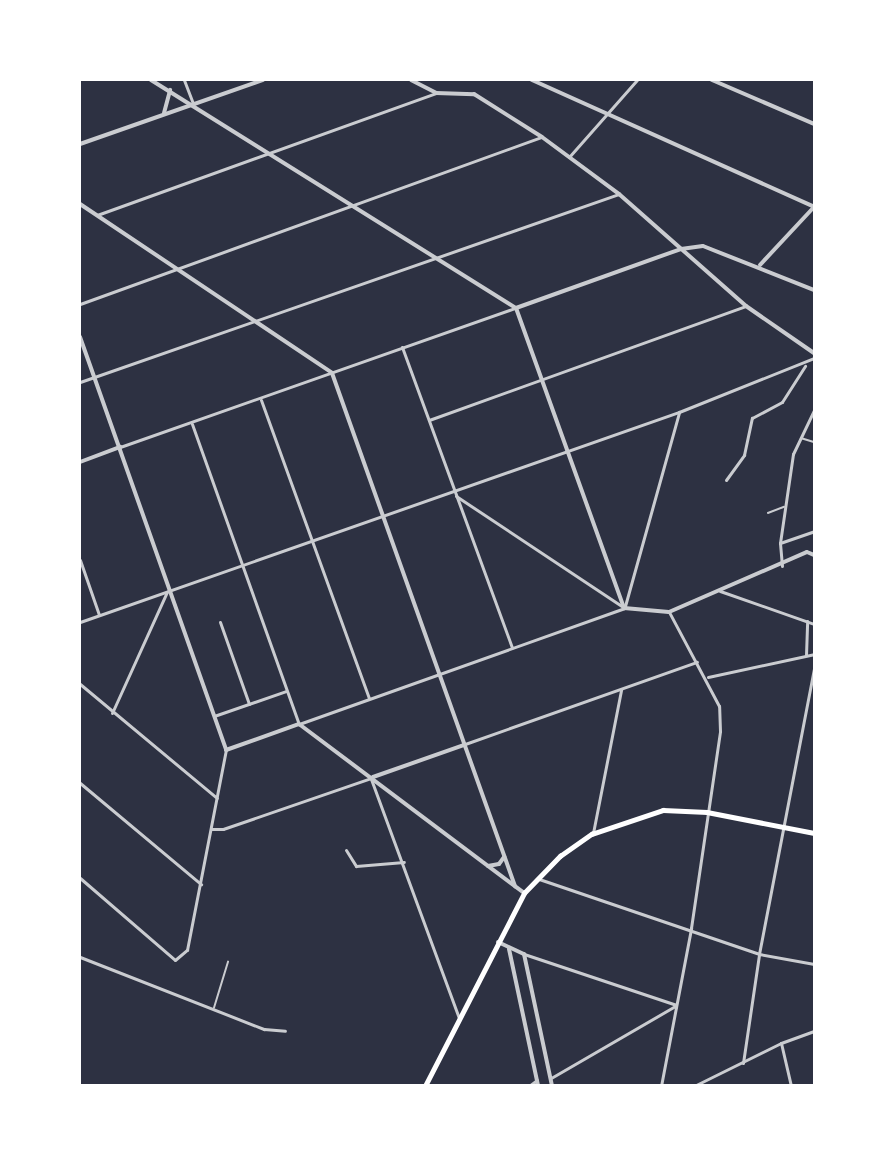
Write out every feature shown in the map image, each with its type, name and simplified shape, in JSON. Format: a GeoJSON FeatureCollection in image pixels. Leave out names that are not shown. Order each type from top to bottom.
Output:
{"type":"FeatureCollection","features":[{"type":"Feature","properties":{"kind":"main road"},"geometry":{"type":"LineString","coordinates":[[426,1086],[497,942],[524,893],[537,878],[592,834],[663,810],[707,812],[814,832]]}},
{"type":"Feature","properties":{"kind":"street"},"geometry":{"type":"LineString","coordinates":[[152,80],[516,308],[539,378],[624,608]]}},
{"type":"Feature","properties":{"kind":"street"},"geometry":{"type":"LineString","coordinates":[[184,80],[193,104]]}},
{"type":"Feature","properties":{"kind":"street"},"geometry":{"type":"LineString","coordinates":[[80,144],[263,80]]}},
{"type":"Feature","properties":{"kind":"street"},"geometry":{"type":"LineString","coordinates":[[411,80],[436,93]]}},
{"type":"Feature","properties":{"kind":"street"},"geometry":{"type":"LineString","coordinates":[[531,80],[814,207],[760,265]]}},
{"type":"Feature","properties":{"kind":"street"},"geometry":{"type":"LineString","coordinates":[[569,156],[637,80]]}},
{"type":"Feature","properties":{"kind":"street"},"geometry":{"type":"LineString","coordinates":[[711,80],[814,124]]}},
{"type":"Feature","properties":{"kind":"street"},"geometry":{"type":"LineString","coordinates":[[164,114],[170,90]]}},
{"type":"Feature","properties":{"kind":"street"},"geometry":{"type":"LineString","coordinates":[[97,215],[270,155],[436,93],[474,94],[542,137],[619,194],[746,306],[814,353]]}},
{"type":"Feature","properties":{"kind":"street"},"geometry":{"type":"LineString","coordinates":[[80,303],[542,137]]}},
{"type":"Feature","properties":{"kind":"street"},"geometry":{"type":"LineString","coordinates":[[80,382],[619,194]]}},
{"type":"Feature","properties":{"kind":"street"},"geometry":{"type":"LineString","coordinates":[[80,204],[332,373],[437,674],[515,886]]}},
{"type":"Feature","properties":{"kind":"street"},"geometry":{"type":"LineString","coordinates":[[80,462],[261,400],[402,347],[681,249],[711,246],[814,290]]}},
{"type":"Feature","properties":{"kind":"street"},"geometry":{"type":"LineString","coordinates":[[429,420],[539,378],[746,306]]}},
{"type":"Feature","properties":{"kind":"street"},"geometry":{"type":"LineString","coordinates":[[80,337],[226,750],[187,950],[175,960],[80,878]]}},
{"type":"Feature","properties":{"kind":"street"},"geometry":{"type":"LineString","coordinates":[[402,347],[512,647]]}},
{"type":"Feature","properties":{"kind":"street"},"geometry":{"type":"LineString","coordinates":[[80,622],[567,449],[679,412],[806,364],[814,358]]}},
{"type":"Feature","properties":{"kind":"street"},"geometry":{"type":"LineString","coordinates":[[726,480],[744,455],[752,418],[782,402],[806,364]]}},
{"type":"Feature","properties":{"kind":"street"},"geometry":{"type":"LineString","coordinates":[[261,400],[369,698]]}},
{"type":"Feature","properties":{"kind":"street"},"geometry":{"type":"LineString","coordinates":[[782,566],[780,543],[793,454],[814,410]]}},
{"type":"Feature","properties":{"kind":"street"},"geometry":{"type":"LineString","coordinates":[[624,608],[679,412]]}},
{"type":"Feature","properties":{"kind":"street"},"geometry":{"type":"LineString","coordinates":[[192,424],[299,724],[524,893]]}},
{"type":"Feature","properties":{"kind":"street"},"geometry":{"type":"LineString","coordinates":[[455,496],[624,608]]}},
{"type":"Feature","properties":{"kind":"street"},"geometry":{"type":"LineString","coordinates":[[780,543],[814,531]]}},
{"type":"Feature","properties":{"kind":"street"},"geometry":{"type":"LineString","coordinates":[[226,750],[624,608],[669,612],[782,566],[807,552],[814,555]]}},
{"type":"Feature","properties":{"kind":"street"},"geometry":{"type":"LineString","coordinates":[[80,560],[99,615]]}},
{"type":"Feature","properties":{"kind":"street"},"geometry":{"type":"LineString","coordinates":[[720,591],[814,624]]}},
{"type":"Feature","properties":{"kind":"street"},"geometry":{"type":"LineString","coordinates":[[112,713],[169,592]]}},
{"type":"Feature","properties":{"kind":"street"},"geometry":{"type":"LineString","coordinates":[[661,1086],[691,928],[720,732],[719,706],[707,678],[669,612]]}},
{"type":"Feature","properties":{"kind":"street"},"geometry":{"type":"LineString","coordinates":[[806,656],[807,621]]}},
{"type":"Feature","properties":{"kind":"street"},"geometry":{"type":"LineString","coordinates":[[220,622],[249,704]]}},
{"type":"Feature","properties":{"kind":"street"},"geometry":{"type":"LineString","coordinates":[[707,678],[814,654]]}},
{"type":"Feature","properties":{"kind":"street"},"geometry":{"type":"LineString","coordinates":[[211,829],[223,829],[372,778],[698,662]]}},
{"type":"Feature","properties":{"kind":"street"},"geometry":{"type":"LineString","coordinates":[[743,1063],[759,954],[814,669]]}},
{"type":"Feature","properties":{"kind":"street"},"geometry":{"type":"LineString","coordinates":[[80,684],[112,713],[217,798]]}},
{"type":"Feature","properties":{"kind":"street"},"geometry":{"type":"LineString","coordinates":[[592,834],[621,690]]}},
{"type":"Feature","properties":{"kind":"street"},"geometry":{"type":"LineString","coordinates":[[214,716],[286,691]]}},
{"type":"Feature","properties":{"kind":"street"},"geometry":{"type":"LineString","coordinates":[[372,778],[459,1018]]}},
{"type":"Feature","properties":{"kind":"street"},"geometry":{"type":"LineString","coordinates":[[80,783],[201,884]]}},
{"type":"Feature","properties":{"kind":"street"},"geometry":{"type":"LineString","coordinates":[[346,850],[356,866],[404,862]]}},
{"type":"Feature","properties":{"kind":"street"},"geometry":{"type":"LineString","coordinates":[[488,866],[499,864],[504,856]]}},
{"type":"Feature","properties":{"kind":"street"},"geometry":{"type":"LineString","coordinates":[[537,878],[691,928],[759,954],[814,964]]}},
{"type":"Feature","properties":{"kind":"street"},"geometry":{"type":"LineString","coordinates":[[497,942],[524,954],[676,1006]]}},
{"type":"Feature","properties":{"kind":"street"},"geometry":{"type":"LineString","coordinates":[[509,948],[538,1083],[529,1086]]}},
{"type":"Feature","properties":{"kind":"street"},"geometry":{"type":"LineString","coordinates":[[524,954],[552,1086]]}},
{"type":"Feature","properties":{"kind":"street"},"geometry":{"type":"LineString","coordinates":[[80,957],[264,1029],[285,1031]]}},
{"type":"Feature","properties":{"kind":"street"},"geometry":{"type":"LineString","coordinates":[[551,1077],[676,1006]]}},
{"type":"Feature","properties":{"kind":"street"},"geometry":{"type":"LineString","coordinates":[[694,1086],[781,1043],[814,1031]]}},
{"type":"Feature","properties":{"kind":"street"},"geometry":{"type":"LineString","coordinates":[[781,1043],[791,1086]]}},
{"type":"Feature","properties":{"kind":"lane"},"geometry":{"type":"LineString","coordinates":[[800,438],[814,442]]}},
{"type":"Feature","properties":{"kind":"lane"},"geometry":{"type":"LineString","coordinates":[[768,513],[785,506]]}},
{"type":"Feature","properties":{"kind":"lane"},"geometry":{"type":"LineString","coordinates":[[214,1009],[228,962]]}}]}
